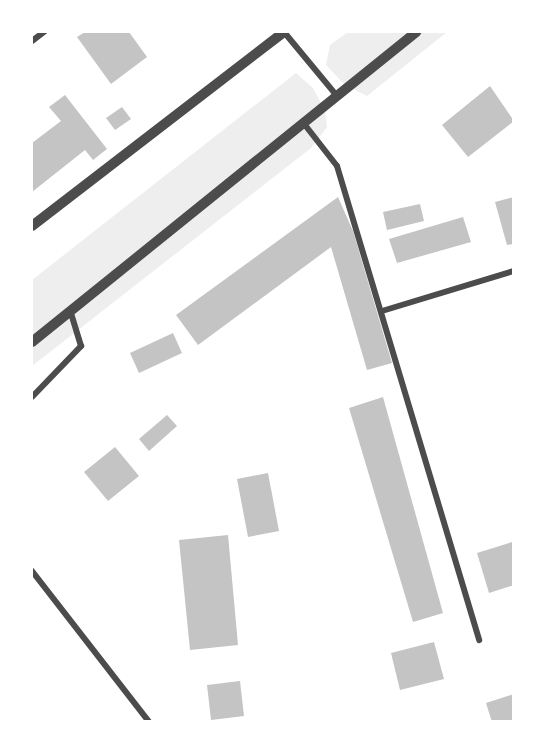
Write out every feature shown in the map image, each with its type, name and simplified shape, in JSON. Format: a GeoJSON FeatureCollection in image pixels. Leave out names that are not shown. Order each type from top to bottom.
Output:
{"type":"FeatureCollection","features":[{"type":"Feature","properties":{"kind":"street"},"geometry":{"type":"LineString","coordinates":[[32,41],[44,32]]}},
{"type":"Feature","properties":{"kind":"street"},"geometry":{"type":"LineString","coordinates":[[32,226],[284,32],[337,96]]}},
{"type":"Feature","properties":{"kind":"street"},"geometry":{"type":"LineString","coordinates":[[32,342],[305,125],[337,96],[417,32]]}},
{"type":"Feature","properties":{"kind":"street"},"geometry":{"type":"LineString","coordinates":[[305,125],[337,166],[479,640]]}},
{"type":"Feature","properties":{"kind":"street"},"geometry":{"type":"LineString","coordinates":[[382,311],[513,271]]}},
{"type":"Feature","properties":{"kind":"street"},"geometry":{"type":"LineString","coordinates":[[32,397],[81,346],[70,311]]}},
{"type":"Feature","properties":{"kind":"street"},"geometry":{"type":"LineString","coordinates":[[32,571],[149,722]]}},
{"type":"Feature","properties":{"kind":"shaded area"},"geometry":{"type":"Polygon","coordinates":[[[348,32],[447,32],[367,96],[345,85],[326,65],[330,45],[348,32]]]}},
{"type":"Feature","properties":{"kind":"shaded area"},"geometry":{"type":"Polygon","coordinates":[[[296,73],[313,88],[325,111],[327,127],[311,148],[32,366],[32,280],[296,73]]]}},
{"type":"Feature","properties":{"kind":"building"},"geometry":{"type":"Polygon","coordinates":[[[85,32],[129,32],[147,57],[111,84],[77,37],[85,32]]]}},
{"type":"Feature","properties":{"kind":"building"},"geometry":{"type":"Polygon","coordinates":[[[490,86],[514,121],[468,157],[442,125],[490,86]]]}},
{"type":"Feature","properties":{"kind":"building"},"geometry":{"type":"Polygon","coordinates":[[[65,95],[107,149],[93,160],[85,150],[32,192],[32,143],[61,121],[49,107],[65,95]]]}},
{"type":"Feature","properties":{"kind":"building"},"geometry":{"type":"Polygon","coordinates":[[[122,107],[131,119],[115,130],[106,118],[122,107]]]}},
{"type":"Feature","properties":{"kind":"building"},"geometry":{"type":"Polygon","coordinates":[[[338,197],[353,231],[392,363],[367,370],[331,247],[198,345],[176,315],[338,197]]]}},
{"type":"Feature","properties":{"kind":"building"},"geometry":{"type":"Polygon","coordinates":[[[514,197],[514,244],[507,245],[495,202],[514,197]]]}},
{"type":"Feature","properties":{"kind":"building"},"geometry":{"type":"Polygon","coordinates":[[[420,204],[424,221],[387,230],[383,212],[420,204]]]}},
{"type":"Feature","properties":{"kind":"building"},"geometry":{"type":"Polygon","coordinates":[[[463,217],[471,242],[397,263],[389,239],[463,217]]]}},
{"type":"Feature","properties":{"kind":"building"},"geometry":{"type":"Polygon","coordinates":[[[173,333],[182,353],[139,373],[130,353],[173,333]]]}},
{"type":"Feature","properties":{"kind":"building"},"geometry":{"type":"Polygon","coordinates":[[[383,397],[443,613],[413,622],[349,408],[383,397]]]}},
{"type":"Feature","properties":{"kind":"building"},"geometry":{"type":"Polygon","coordinates":[[[167,415],[177,426],[149,451],[139,439],[167,415]]]}},
{"type":"Feature","properties":{"kind":"building"},"geometry":{"type":"Polygon","coordinates":[[[115,447],[139,476],[108,501],[84,472],[115,447]]]}},
{"type":"Feature","properties":{"kind":"building"},"geometry":{"type":"Polygon","coordinates":[[[268,473],[279,531],[248,537],[237,479],[268,473]]]}},
{"type":"Feature","properties":{"kind":"building"},"geometry":{"type":"Polygon","coordinates":[[[228,535],[238,645],[190,650],[179,540],[228,535]]]}},
{"type":"Feature","properties":{"kind":"building"},"geometry":{"type":"Polygon","coordinates":[[[512,542],[514,585],[489,593],[477,553],[512,542]]]}},
{"type":"Feature","properties":{"kind":"building"},"geometry":{"type":"Polygon","coordinates":[[[434,642],[444,679],[400,690],[391,653],[434,642]]]}},
{"type":"Feature","properties":{"kind":"building"},"geometry":{"type":"Polygon","coordinates":[[[240,681],[244,716],[211,720],[207,685],[240,681]]]}},
{"type":"Feature","properties":{"kind":"building"},"geometry":{"type":"Polygon","coordinates":[[[514,694],[514,722],[492,722],[486,703],[514,694]]]}}]}
